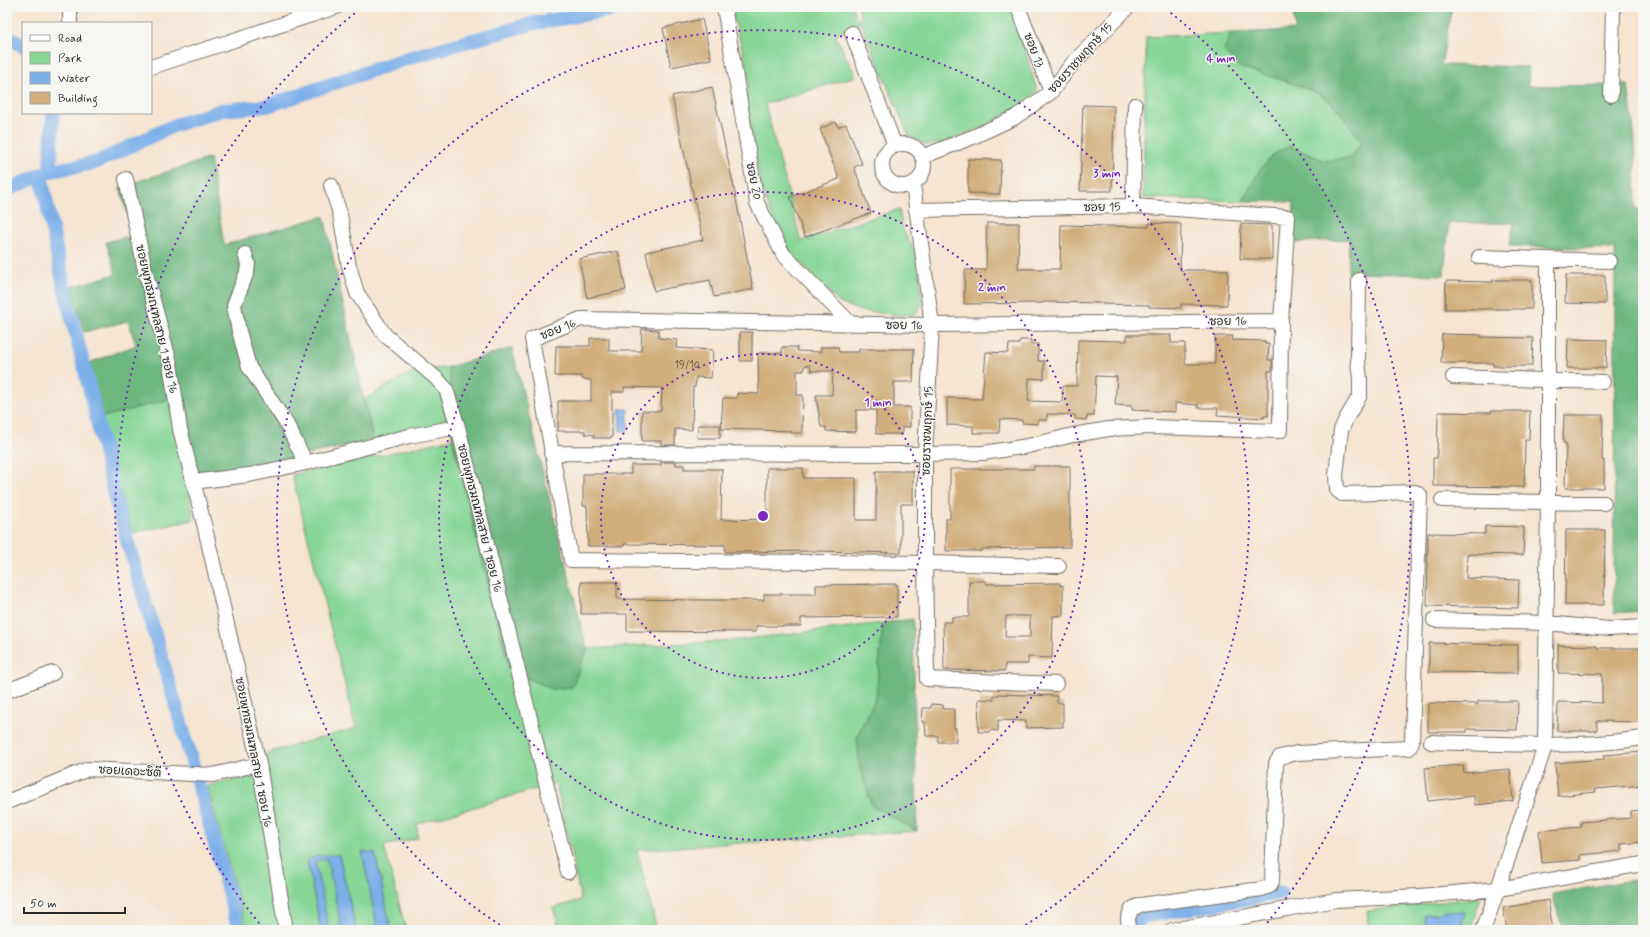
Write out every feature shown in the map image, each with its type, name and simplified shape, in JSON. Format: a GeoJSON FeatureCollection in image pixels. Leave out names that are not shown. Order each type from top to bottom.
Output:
{"type":"FeatureCollection","features":[{"type":"Feature","properties":{"kind":"street"},"geometry":{"type":"LineString","coordinates":[[70,7],[70,22]]}},
{"type":"Feature","properties":{"kind":"street"},"geometry":{"type":"LineString","coordinates":[[152,67],[336,7]]}},
{"type":"Feature","properties":{"kind":"street","name":"ซอย 20"},"geometry":{"type":"LineString","coordinates":[[724,7],[757,203],[783,254],[851,324]]}},
{"type":"Feature","properties":{"kind":"street","name":"ซอย 13"},"geometry":{"type":"LineString","coordinates":[[1018,7],[1050,92]]}},
{"type":"Feature","properties":{"kind":"street","name":"ซอยราชพฤกษ์ 15"},"geometry":{"type":"LineString","coordinates":[[922,157],[975,136],[1014,118],[1050,92],[1072,64],[1128,7]]}},
{"type":"Feature","properties":{"kind":"street"},"geometry":{"type":"LineString","coordinates":[[1611,95],[1612,7]]}},
{"type":"Feature","properties":{"kind":"street"},"geometry":{"type":"LineString","coordinates":[[852,33],[895,146]]}},
{"type":"Feature","properties":{"kind":"street"},"geometry":{"type":"LineString","coordinates":[[1133,206],[1135,105]]}},
{"type":"Feature","properties":{"kind":"street"},"geometry":{"type":"LineString","coordinates":[[902,145],[914,148],[922,157],[924,169],[918,180],[913,184],[900,186],[888,180],[884,174],[883,161],[890,150],[895,146],[902,145]]}},
{"type":"Feature","properties":{"kind":"street","name":"ซอยพุทธมณฑลสาย 1 ซอย 16"},"geometry":{"type":"LineString","coordinates":[[126,179],[146,270],[170,363],[180,429],[205,528],[259,764],[286,930]]}},
{"type":"Feature","properties":{"kind":"street","name":"ซอยราชพฤกษ์ 15"},"geometry":{"type":"LineString","coordinates":[[913,184],[932,325],[925,454],[927,680],[1056,684]]}},
{"type":"Feature","properties":{"kind":"street"},"geometry":{"type":"LineString","coordinates":[[331,185],[340,214],[348,266],[357,293],[385,335],[436,378],[446,390],[458,427]]}},
{"type":"Feature","properties":{"kind":"street","name":"ซอย 15"},"geometry":{"type":"LineString","coordinates":[[916,210],[1133,206],[1288,217],[1280,321]]}},
{"type":"Feature","properties":{"kind":"street"},"geometry":{"type":"LineString","coordinates":[[245,254],[248,264],[247,272],[234,305],[243,346],[250,367],[286,423],[306,463]]}},
{"type":"Feature","properties":{"kind":"street"},"geometry":{"type":"LineString","coordinates":[[1479,256],[1548,260],[1609,261]]}},
{"type":"Feature","properties":{"kind":"street"},"geometry":{"type":"LineString","coordinates":[[1482,930],[1498,889],[1545,746],[1548,502],[1548,260]]}},
{"type":"Feature","properties":{"kind":"street"},"geometry":{"type":"LineString","coordinates":[[1129,930],[1128,918],[1132,909],[1140,905],[1262,889],[1270,886],[1272,881],[1276,763],[1280,757],[1297,753],[1409,748],[1412,742],[1420,496],[1415,492],[1342,494],[1337,490],[1336,475],[1341,430],[1360,395],[1359,280]]}},
{"type":"Feature","properties":{"kind":"street","name":"ซอย 16"},"geometry":{"type":"LineString","coordinates":[[551,453],[532,339],[581,320],[932,325],[1280,321]]}},
{"type":"Feature","properties":{"kind":"street"},"geometry":{"type":"LineString","coordinates":[[1059,566],[925,563],[571,560],[551,453],[983,453],[1028,446],[1073,435],[1109,430],[1151,427],[1280,431],[1280,321]]}},
{"type":"Feature","properties":{"kind":"street"},"geometry":{"type":"LineString","coordinates":[[1453,377],[1603,382]]}},
{"type":"Feature","properties":{"kind":"street","name":"ซอยพุทธมณฑลสาย 1 ซอย 16"},"geometry":{"type":"LineString","coordinates":[[193,482],[249,475],[306,463],[409,436],[458,427],[568,872]]}},
{"type":"Feature","properties":{"kind":"street"},"geometry":{"type":"LineString","coordinates":[[1442,500],[1604,502]]}},
{"type":"Feature","properties":{"kind":"street"},"geometry":{"type":"LineString","coordinates":[[1434,620],[1547,623],[1610,629],[1643,627]]}},
{"type":"Feature","properties":{"kind":"street"},"geometry":{"type":"LineString","coordinates":[[7,691],[53,673]]}},
{"type":"Feature","properties":{"kind":"street"},"geometry":{"type":"LineString","coordinates":[[1431,742],[1545,746],[1623,741],[1643,738]]}},
{"type":"Feature","properties":{"kind":"street","name":"ซอยเดอะซิตี"},"geometry":{"type":"LineString","coordinates":[[7,802],[88,769],[213,775],[259,764]]}},
{"type":"Feature","properties":{"kind":"street"},"geometry":{"type":"LineString","coordinates":[[1172,930],[1336,900],[1420,896],[1498,889],[1643,864]]}},
{"type":"Feature","properties":{"kind":"green space"},"geometry":{"type":"Polygon","coordinates":[[[731,7],[852,7],[859,24],[835,35],[856,76],[765,104],[801,241],[899,209],[903,230],[917,255],[923,303],[915,314],[900,315],[861,311],[839,303],[781,242],[761,186],[746,101],[749,75],[731,7]]]}},
{"type":"Feature","properties":{"kind":"green space"},"geometry":{"type":"Polygon","coordinates":[[[859,7],[1012,7],[1037,91],[1026,102],[983,127],[942,143],[926,145],[909,136],[860,22],[859,7]]]}},
{"type":"Feature","properties":{"kind":"green space"},"geometry":{"type":"Polygon","coordinates":[[[1293,7],[1452,7],[1441,65],[1529,67],[1528,86],[1628,85],[1635,140],[1636,209],[1643,210],[1643,611],[1614,613],[1615,249],[1509,246],[1514,223],[1449,223],[1444,275],[1348,273],[1349,239],[1292,243],[1294,202],[1243,201],[1259,171],[1274,154],[1290,146],[1325,161],[1350,158],[1362,141],[1336,107],[1320,94],[1286,81],[1239,67],[1224,51],[1231,33],[1295,30],[1293,7]]]}},
{"type":"Feature","properties":{"kind":"green space"},"geometry":{"type":"Polygon","coordinates":[[[1231,33],[1225,51],[1286,81],[1320,94],[1336,107],[1362,141],[1350,158],[1325,161],[1290,146],[1259,171],[1243,201],[1143,198],[1146,37],[1231,33]]]}},
{"type":"Feature","properties":{"kind":"green space"},"geometry":{"type":"Polygon","coordinates":[[[210,158],[224,245],[324,216],[373,441],[187,479],[170,399],[99,418],[89,363],[136,345],[128,321],[84,332],[71,287],[116,274],[106,242],[133,235],[120,187],[210,158]]]}},
{"type":"Feature","properties":{"kind":"green space"},"geometry":{"type":"Polygon","coordinates":[[[512,348],[587,649],[572,687],[552,689],[510,671],[452,439],[449,367],[512,348]]]}},
{"type":"Feature","properties":{"kind":"green space"},"geometry":{"type":"Polygon","coordinates":[[[449,367],[452,424],[373,441],[365,399],[412,372],[449,367]]]}},
{"type":"Feature","properties":{"kind":"green space"},"geometry":{"type":"Polygon","coordinates":[[[170,399],[194,520],[132,533],[99,418],[170,399]]]}},
{"type":"Feature","properties":{"kind":"green space"},"geometry":{"type":"Polygon","coordinates":[[[452,439],[510,671],[572,687],[587,649],[738,640],[883,623],[876,697],[857,737],[872,806],[917,831],[637,850],[657,930],[560,930],[553,908],[581,900],[556,783],[417,824],[418,838],[384,846],[406,930],[391,930],[375,853],[362,852],[378,930],[356,930],[339,855],[307,860],[321,930],[247,930],[207,786],[270,773],[267,753],[356,728],[292,475],[452,439]]]}},
{"type":"Feature","properties":{"kind":"green space"},"geometry":{"type":"Polygon","coordinates":[[[913,619],[917,831],[872,806],[859,764],[857,737],[876,697],[883,623],[913,619]]]}},
{"type":"Feature","properties":{"kind":"green space"},"geometry":{"type":"Polygon","coordinates":[[[327,859],[342,930],[329,930],[314,861],[327,859]]]}},
{"type":"Feature","properties":{"kind":"green space"},"geometry":{"type":"Polygon","coordinates":[[[1643,878],[1643,930],[1563,930],[1552,894],[1643,878]]]}},
{"type":"Feature","properties":{"kind":"green space"},"geometry":{"type":"Polygon","coordinates":[[[1481,897],[1470,930],[1369,930],[1367,911],[1481,897]]]}},
{"type":"Feature","properties":{"kind":"water"},"geometry":{"type":"Polygon","coordinates":[[[619,409],[628,409],[628,431],[620,431],[619,409]]]}},
{"type":"Feature","properties":{"kind":"water"},"geometry":{"type":"Polygon","coordinates":[[[362,852],[375,853],[391,930],[378,930],[362,852]]]}},
{"type":"Feature","properties":{"kind":"water"},"geometry":{"type":"Polygon","coordinates":[[[339,855],[356,930],[342,930],[327,859],[315,861],[329,930],[321,930],[307,860],[317,856],[339,855]]]}},
{"type":"Feature","properties":{"kind":"water"},"geometry":{"type":"Polygon","coordinates":[[[1443,911],[1465,912],[1460,930],[1425,930],[1424,914],[1437,914],[1443,911]]]}},
{"type":"Feature","properties":{"kind":"building"},"geometry":{"type":"Polygon","coordinates":[[[702,19],[711,59],[671,67],[663,28],[702,19]]]}},
{"type":"Feature","properties":{"kind":"building"},"geometry":{"type":"Polygon","coordinates":[[[712,87],[733,183],[753,289],[714,297],[710,280],[654,291],[646,252],[703,240],[672,96],[712,87]]]}},
{"type":"Feature","properties":{"kind":"building"},"geometry":{"type":"Polygon","coordinates":[[[1083,105],[1114,106],[1112,191],[1080,191],[1083,105]]]}},
{"type":"Feature","properties":{"kind":"building"},"geometry":{"type":"Polygon","coordinates":[[[836,122],[838,127],[846,124],[862,164],[854,167],[871,213],[805,237],[790,197],[839,179],[820,129],[836,122]]]}},
{"type":"Feature","properties":{"kind":"building"},"geometry":{"type":"Polygon","coordinates":[[[968,159],[1001,160],[1000,194],[968,193],[968,159]]]}},
{"type":"Feature","properties":{"kind":"building"},"geometry":{"type":"Polygon","coordinates":[[[987,223],[1019,223],[1018,269],[1060,269],[1061,225],[1149,227],[1149,223],[1181,224],[1180,270],[1228,270],[1227,305],[1181,304],[1181,308],[1103,303],[1043,302],[964,304],[965,270],[986,270],[987,223]]]}},
{"type":"Feature","properties":{"kind":"building"},"geometry":{"type":"Polygon","coordinates":[[[1241,224],[1272,225],[1272,259],[1240,259],[1241,224]]]}},
{"type":"Feature","properties":{"kind":"building"},"geometry":{"type":"Polygon","coordinates":[[[618,251],[626,290],[587,298],[579,259],[618,251]]]}},
{"type":"Feature","properties":{"kind":"building"},"geometry":{"type":"Polygon","coordinates":[[[1566,275],[1605,275],[1605,304],[1565,303],[1566,275]]]}},
{"type":"Feature","properties":{"kind":"building"},"geometry":{"type":"Polygon","coordinates":[[[1493,280],[1532,280],[1532,309],[1445,309],[1446,281],[1493,282],[1493,280]]]}},
{"type":"Feature","properties":{"kind":"building"},"geometry":{"type":"Polygon","coordinates":[[[642,329],[659,330],[659,338],[677,340],[676,348],[713,350],[711,378],[696,377],[695,387],[693,387],[692,430],[675,429],[675,445],[661,445],[661,441],[642,441],[642,411],[661,411],[662,388],[624,387],[624,392],[612,392],[612,438],[594,438],[594,435],[585,434],[585,431],[558,431],[558,401],[591,401],[591,380],[582,379],[582,376],[555,376],[556,346],[590,346],[590,338],[609,338],[609,351],[641,351],[642,329]]]}},
{"type":"Feature","properties":{"kind":"building"},"geometry":{"type":"Polygon","coordinates":[[[740,332],[752,332],[752,361],[740,361],[740,332]]]}},
{"type":"Feature","properties":{"kind":"building"},"geometry":{"type":"Polygon","coordinates":[[[1442,334],[1481,335],[1481,337],[1533,338],[1532,366],[1493,366],[1493,363],[1441,363],[1442,334]]]}},
{"type":"Feature","properties":{"kind":"building"},"geometry":{"type":"Polygon","coordinates":[[[1127,335],[1171,335],[1171,343],[1185,343],[1185,364],[1215,364],[1215,336],[1233,336],[1232,340],[1265,341],[1265,344],[1269,344],[1268,360],[1272,360],[1272,371],[1268,371],[1268,416],[1264,416],[1264,418],[1217,415],[1218,408],[1198,408],[1198,405],[1175,403],[1175,412],[1132,410],[1132,406],[1115,405],[1117,377],[1096,376],[1094,416],[1087,416],[1087,420],[1075,419],[1075,415],[1047,414],[1047,420],[1038,420],[1038,424],[1022,423],[1022,420],[1000,419],[999,433],[973,433],[973,426],[947,425],[947,398],[982,399],[986,352],[1008,353],[1009,344],[1019,344],[1020,340],[1031,340],[1031,344],[1038,344],[1038,361],[1044,361],[1044,379],[1029,378],[1028,401],[1062,402],[1063,386],[1077,386],[1078,340],[1127,341],[1127,335]]]}},
{"type":"Feature","properties":{"kind":"building"},"geometry":{"type":"Polygon","coordinates":[[[1568,339],[1607,340],[1606,368],[1567,368],[1568,339]]]}},
{"type":"Feature","properties":{"kind":"building"},"geometry":{"type":"Polygon","coordinates":[[[782,347],[797,347],[797,351],[821,352],[821,347],[838,347],[839,352],[859,352],[859,349],[914,349],[913,382],[894,382],[894,407],[910,407],[910,427],[902,427],[902,434],[876,434],[876,410],[856,410],[856,432],[826,431],[826,427],[821,427],[816,395],[832,395],[833,371],[811,371],[810,365],[804,366],[804,371],[797,371],[797,395],[803,395],[802,433],[791,433],[791,431],[721,429],[723,398],[737,398],[737,393],[759,394],[758,353],[782,353],[782,347]]]}},
{"type":"Feature","properties":{"kind":"building"},"geometry":{"type":"Polygon","coordinates":[[[1491,411],[1530,411],[1529,440],[1525,440],[1524,487],[1433,486],[1433,458],[1437,458],[1438,412],[1491,413],[1491,411]]]}},
{"type":"Feature","properties":{"kind":"building"},"geometry":{"type":"Polygon","coordinates":[[[1564,415],[1603,415],[1602,460],[1604,460],[1604,488],[1565,488],[1566,443],[1563,443],[1564,415]]]}},
{"type":"Feature","properties":{"kind":"building"},"geometry":{"type":"Polygon","coordinates":[[[698,425],[720,425],[720,438],[697,438],[698,425]]]}},
{"type":"Feature","properties":{"kind":"building"},"geometry":{"type":"Polygon","coordinates":[[[661,462],[676,462],[676,465],[684,465],[684,469],[722,469],[721,520],[767,519],[767,468],[803,468],[803,478],[856,478],[856,520],[876,520],[876,471],[913,471],[913,504],[901,504],[901,553],[817,551],[725,552],[725,545],[624,544],[624,546],[588,546],[587,506],[583,506],[583,474],[631,474],[631,465],[661,465],[661,462]]]}},
{"type":"Feature","properties":{"kind":"building"},"geometry":{"type":"Polygon","coordinates":[[[1034,466],[1070,466],[1070,547],[946,551],[946,519],[950,519],[950,469],[1034,469],[1034,466]]]}},
{"type":"Feature","properties":{"kind":"building"},"geometry":{"type":"Polygon","coordinates":[[[1485,526],[1524,527],[1523,555],[1467,554],[1466,578],[1519,580],[1518,608],[1427,606],[1428,533],[1485,534],[1485,526]]]}},
{"type":"Feature","properties":{"kind":"building"},"geometry":{"type":"Polygon","coordinates":[[[1566,530],[1605,530],[1604,605],[1565,605],[1566,530]]]}},
{"type":"Feature","properties":{"kind":"building"},"geometry":{"type":"Polygon","coordinates":[[[969,581],[986,581],[986,584],[1060,583],[1060,586],[1063,585],[1063,615],[1053,616],[1052,658],[1028,657],[1028,664],[1005,664],[1005,671],[944,670],[943,622],[952,622],[952,617],[969,617],[969,581]],[[1006,616],[1005,637],[1030,637],[1030,616],[1006,616]]]}},
{"type":"Feature","properties":{"kind":"building"},"geometry":{"type":"Polygon","coordinates":[[[581,582],[617,582],[617,599],[708,600],[764,600],[764,594],[816,594],[816,585],[897,584],[897,617],[801,618],[801,626],[756,626],[756,632],[627,631],[627,614],[581,614],[581,582]]]}},
{"type":"Feature","properties":{"kind":"building"},"geometry":{"type":"Polygon","coordinates":[[[1429,643],[1518,645],[1518,673],[1429,672],[1429,643]]]}},
{"type":"Feature","properties":{"kind":"building"},"geometry":{"type":"Polygon","coordinates":[[[1558,645],[1597,646],[1597,648],[1642,648],[1641,722],[1597,721],[1597,731],[1557,731],[1558,702],[1602,703],[1602,674],[1558,673],[1558,645]]]}},
{"type":"Feature","properties":{"kind":"building"},"geometry":{"type":"Polygon","coordinates":[[[998,694],[1057,696],[1057,703],[1063,703],[1063,727],[1026,728],[1026,721],[998,720],[998,731],[990,730],[990,732],[978,732],[979,699],[994,700],[994,696],[998,696],[998,694]]]}},
{"type":"Feature","properties":{"kind":"building"},"geometry":{"type":"Polygon","coordinates":[[[1478,701],[1518,701],[1517,730],[1467,729],[1467,732],[1428,732],[1428,703],[1478,704],[1478,701]]]}},
{"type":"Feature","properties":{"kind":"building"},"geometry":{"type":"Polygon","coordinates":[[[931,704],[943,705],[943,709],[954,709],[956,742],[938,742],[938,736],[926,736],[925,722],[922,722],[923,708],[931,708],[931,704]]]}},
{"type":"Feature","properties":{"kind":"building"},"geometry":{"type":"Polygon","coordinates":[[[1642,752],[1643,785],[1595,789],[1596,792],[1558,796],[1555,763],[1604,759],[1604,755],[1642,752]]]}},
{"type":"Feature","properties":{"kind":"building"},"geometry":{"type":"Polygon","coordinates":[[[1463,765],[1464,773],[1510,769],[1513,801],[1475,805],[1474,796],[1428,801],[1425,768],[1463,765]]]}},
{"type":"Feature","properties":{"kind":"building"},"geometry":{"type":"Polygon","coordinates":[[[1643,810],[1643,842],[1621,844],[1621,851],[1580,855],[1580,860],[1542,863],[1539,831],[1581,827],[1581,822],[1631,818],[1631,811],[1643,810]]]}},
{"type":"Feature","properties":{"kind":"building"},"geometry":{"type":"Polygon","coordinates":[[[1548,900],[1553,930],[1507,930],[1503,908],[1548,900]]]}},
{"type":"Feature","properties":{"kind":"waterway"},"geometry":{"type":"LineString","coordinates":[[7,190],[50,171],[95,163],[175,125],[222,110],[267,106],[411,57],[531,24],[615,9],[619,7]]}},
{"type":"Feature","properties":{"kind":"waterway"},"geometry":{"type":"LineString","coordinates":[[7,36],[22,45]]}},
{"type":"Feature","properties":{"kind":"waterway"},"geometry":{"type":"LineString","coordinates":[[50,171],[53,114]]}},
{"type":"Feature","properties":{"kind":"waterway"},"geometry":{"type":"LineString","coordinates":[[41,175],[64,287],[115,499],[183,730],[239,930]]}},
{"type":"Feature","properties":{"kind":"waterway"},"geometry":{"type":"LineString","coordinates":[[1137,930],[1137,923],[1146,916],[1280,893]]}}]}
